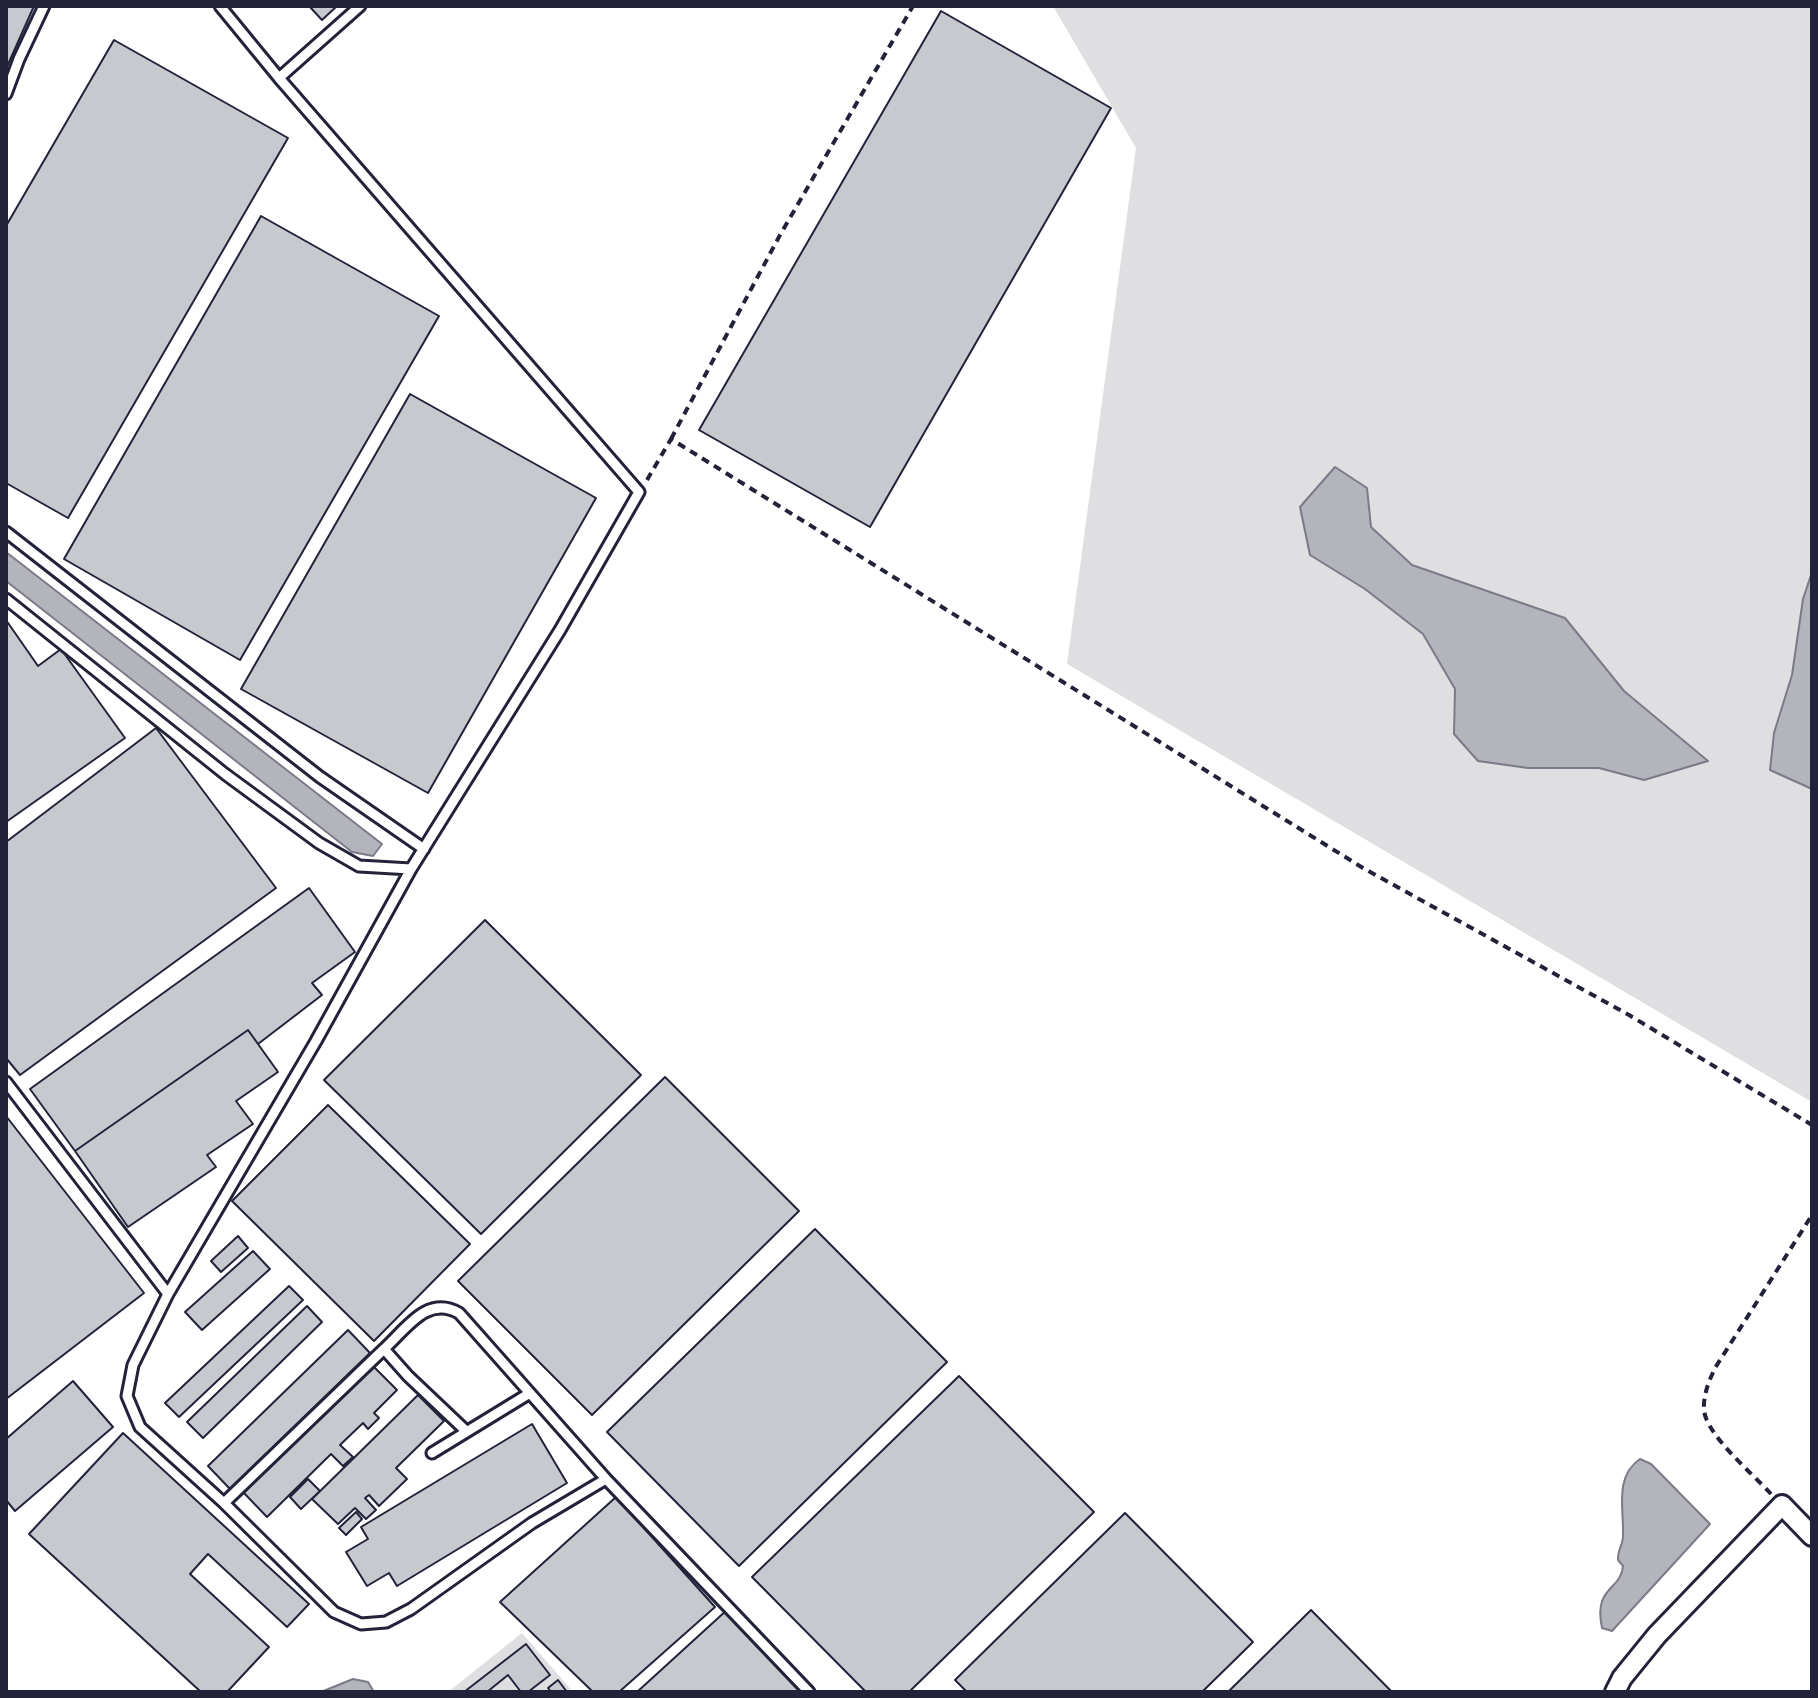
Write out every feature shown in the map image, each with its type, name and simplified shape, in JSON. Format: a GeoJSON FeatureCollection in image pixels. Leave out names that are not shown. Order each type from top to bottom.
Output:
{"type":"FeatureCollection","features":[{"type":"Feature","properties":{"kind":"street"},"geometry":{"type":"LineString","coordinates":[[1615,1692],[1622,1678],[1657,1635],[1782,1505],[1812,1536]]}},
{"type":"Feature","properties":{"kind":"lane"},"geometry":{"type":"LineString","coordinates":[[6,94],[44,6]]}},
{"type":"Feature","properties":{"kind":"lane"},"geometry":{"type":"LineString","coordinates":[[220,6],[639,492],[560,630],[411,869],[316,1041],[168,1294],[133,1365],[127,1396],[140,1427],[224,1503],[334,1612],[361,1624],[386,1622],[411,1609],[532,1523],[606,1479]]}},
{"type":"Feature","properties":{"kind":"lane"},"geometry":{"type":"LineString","coordinates":[[279,78],[360,6]]}},
{"type":"Feature","properties":{"kind":"lane"},"geometry":{"type":"LineString","coordinates":[[6,532],[320,777],[424,849]]}},
{"type":"Feature","properties":{"kind":"lane"},"geometry":{"type":"LineString","coordinates":[[6,599],[225,774],[319,843],[359,866],[411,869]]}},
{"type":"Feature","properties":{"kind":"lane"},"geometry":{"type":"LineString","coordinates":[[6,1082],[168,1294]]}},
{"type":"Feature","properties":{"kind":"lane"},"geometry":{"type":"LineString","coordinates":[[224,1503],[431,1307],[446,1305],[459,1313],[606,1479],[809,1692]]}},
{"type":"Feature","properties":{"kind":"lane"},"geometry":{"type":"LineString","coordinates":[[384,1349],[466,1431]]}},
{"type":"Feature","properties":{"kind":"lane"},"geometry":{"type":"LineString","coordinates":[[432,1453],[530,1393]]}},
{"type":"Feature","properties":{"kind":"path"},"geometry":{"type":"LineString","coordinates":[[639,492],[671,439],[780,235],[913,6]]}},
{"type":"Feature","properties":{"kind":"path"},"geometry":{"type":"LineString","coordinates":[[671,439],[1363,868],[1629,1015],[1812,1125]]}},
{"type":"Feature","properties":{"kind":"path"},"geometry":{"type":"LineString","coordinates":[[1782,1505],[1711,1430],[1704,1413],[1706,1389],[1715,1368],[1812,1215]]}},
{"type":"Feature","properties":{"kind":"shaded area"},"geometry":{"type":"Polygon","coordinates":[[[1053,6],[1812,6],[1812,1102],[1067,664],[1136,148],[1053,6]]]}},
{"type":"Feature","properties":{"kind":"shaded area"},"geometry":{"type":"Polygon","coordinates":[[[1335,467],[1367,488],[1371,527],[1412,565],[1565,618],[1624,691],[1708,761],[1644,780],[1599,768],[1528,768],[1478,761],[1454,734],[1455,689],[1423,634],[1365,589],[1310,555],[1300,507],[1335,467]]]}},
{"type":"Feature","properties":{"kind":"shaded area"},"geometry":{"type":"Polygon","coordinates":[[[6,552],[382,844],[373,856],[352,852],[6,581],[6,552]]]}},
{"type":"Feature","properties":{"kind":"shaded area"},"geometry":{"type":"Polygon","coordinates":[[[1812,572],[1812,789],[1770,770],[1774,733],[1792,675],[1803,599],[1812,572]]]}},
{"type":"Feature","properties":{"kind":"shaded area"},"geometry":{"type":"Polygon","coordinates":[[[1640,1459],[1651,1464],[1710,1524],[1612,1631],[1602,1628],[1601,1604],[1621,1574],[1623,1566],[1618,1557],[1623,1536],[1623,1484],[1632,1466],[1640,1459]]]}},
{"type":"Feature","properties":{"kind":"shaded area"},"geometry":{"type":"Polygon","coordinates":[[[522,1633],[573,1692],[448,1692],[522,1633]]]}},
{"type":"Feature","properties":{"kind":"shaded area"},"geometry":{"type":"Polygon","coordinates":[[[353,1679],[368,1682],[374,1692],[321,1692],[353,1679]]]}},
{"type":"Feature","properties":{"kind":"building"},"geometry":{"type":"Polygon","coordinates":[[[6,6],[34,6],[6,69],[6,6]]]}},
{"type":"Feature","properties":{"kind":"building"},"geometry":{"type":"Polygon","coordinates":[[[309,6],[337,6],[322,20],[309,6]]]}},
{"type":"Feature","properties":{"kind":"building"},"geometry":{"type":"Polygon","coordinates":[[[941,11],[1111,108],[870,527],[699,430],[941,11]]]}},
{"type":"Feature","properties":{"kind":"building"},"geometry":{"type":"Polygon","coordinates":[[[114,40],[288,138],[68,518],[6,483],[6,226],[114,40]]]}},
{"type":"Feature","properties":{"kind":"building"},"geometry":{"type":"Polygon","coordinates":[[[261,216],[439,316],[240,660],[64,559],[261,216]]]}},
{"type":"Feature","properties":{"kind":"building"},"geometry":{"type":"Polygon","coordinates":[[[410,394],[596,498],[428,793],[241,689],[410,394]]]}},
{"type":"Feature","properties":{"kind":"building"},"geometry":{"type":"Polygon","coordinates":[[[6,620],[38,666],[61,649],[125,738],[6,822],[6,620]]]}},
{"type":"Feature","properties":{"kind":"building"},"geometry":{"type":"Polygon","coordinates":[[[156,728],[276,888],[20,1075],[6,1058],[6,842],[156,728]]]}},
{"type":"Feature","properties":{"kind":"building"},"geometry":{"type":"Polygon","coordinates":[[[309,888],[355,952],[312,983],[322,995],[258,1044],[248,1030],[75,1151],[30,1089],[309,888]]]}},
{"type":"Feature","properties":{"kind":"building"},"geometry":{"type":"Polygon","coordinates":[[[485,920],[641,1075],[481,1234],[324,1080],[485,920]]]}},
{"type":"Feature","properties":{"kind":"building"},"geometry":{"type":"Polygon","coordinates":[[[248,1030],[278,1072],[236,1101],[253,1124],[207,1155],[216,1167],[128,1227],[75,1151],[248,1030]]]}},
{"type":"Feature","properties":{"kind":"building"},"geometry":{"type":"Polygon","coordinates":[[[665,1077],[799,1211],[592,1415],[458,1281],[665,1077]]]}},
{"type":"Feature","properties":{"kind":"building"},"geometry":{"type":"Polygon","coordinates":[[[328,1105],[470,1244],[374,1341],[232,1201],[328,1105]]]}},
{"type":"Feature","properties":{"kind":"building"},"geometry":{"type":"Polygon","coordinates":[[[6,1116],[144,1293],[6,1399],[6,1116]]]}},
{"type":"Feature","properties":{"kind":"building"},"geometry":{"type":"Polygon","coordinates":[[[815,1229],[947,1362],[739,1566],[607,1432],[815,1229]]]}},
{"type":"Feature","properties":{"kind":"building"},"geometry":{"type":"Polygon","coordinates":[[[238,1236],[248,1248],[221,1272],[211,1261],[238,1236]]]}},
{"type":"Feature","properties":{"kind":"building"},"geometry":{"type":"Polygon","coordinates":[[[253,1251],[270,1269],[202,1330],[185,1312],[253,1251]]]}},
{"type":"Feature","properties":{"kind":"building"},"geometry":{"type":"Polygon","coordinates":[[[289,1286],[303,1300],[179,1417],[165,1403],[289,1286]]]}},
{"type":"Feature","properties":{"kind":"building"},"geometry":{"type":"Polygon","coordinates":[[[307,1306],[322,1322],[203,1438],[187,1422],[307,1306]]]}},
{"type":"Feature","properties":{"kind":"building"},"geometry":{"type":"Polygon","coordinates":[[[348,1330],[370,1353],[230,1489],[208,1466],[348,1330]]]}},
{"type":"Feature","properties":{"kind":"building"},"geometry":{"type":"Polygon","coordinates":[[[373,1366],[397,1390],[374,1413],[379,1418],[368,1429],[363,1423],[340,1445],[353,1457],[343,1466],[331,1454],[267,1517],[243,1492],[373,1366]]]}},
{"type":"Feature","properties":{"kind":"building"},"geometry":{"type":"Polygon","coordinates":[[[959,1376],[1094,1512],[909,1692],[866,1692],[752,1577],[959,1376]]]}},
{"type":"Feature","properties":{"kind":"building"},"geometry":{"type":"Polygon","coordinates":[[[73,1381],[113,1427],[15,1511],[6,1500],[6,1439],[73,1381]]]}},
{"type":"Feature","properties":{"kind":"building"},"geometry":{"type":"Polygon","coordinates":[[[418,1395],[444,1421],[396,1468],[407,1479],[379,1506],[369,1495],[365,1498],[376,1510],[366,1519],[355,1508],[338,1524],[312,1499],[418,1395]]]}},
{"type":"Feature","properties":{"kind":"building"},"geometry":{"type":"Polygon","coordinates":[[[532,1424],[567,1483],[397,1586],[389,1573],[367,1586],[346,1552],[368,1539],[361,1527],[532,1424]]]}},
{"type":"Feature","properties":{"kind":"building"},"geometry":{"type":"Polygon","coordinates":[[[123,1433],[309,1604],[287,1627],[208,1554],[190,1574],[269,1647],[227,1692],[201,1692],[29,1534],[123,1433]]]}},
{"type":"Feature","properties":{"kind":"building"},"geometry":{"type":"Polygon","coordinates":[[[308,1479],[320,1491],[301,1509],[290,1497],[308,1479]]]}},
{"type":"Feature","properties":{"kind":"building"},"geometry":{"type":"Polygon","coordinates":[[[616,1497],[715,1607],[619,1692],[593,1692],[500,1602],[616,1497]]]}},
{"type":"Feature","properties":{"kind":"building"},"geometry":{"type":"Polygon","coordinates":[[[356,1512],[362,1519],[346,1535],[339,1528],[356,1512]]]}},
{"type":"Feature","properties":{"kind":"building"},"geometry":{"type":"Polygon","coordinates":[[[1125,1513],[1253,1642],[1202,1692],[967,1692],[955,1680],[1125,1513]]]}},
{"type":"Feature","properties":{"kind":"building"},"geometry":{"type":"Polygon","coordinates":[[[728,1609],[805,1692],[637,1692],[728,1609]]]}},
{"type":"Feature","properties":{"kind":"building"},"geometry":{"type":"Polygon","coordinates":[[[1311,1610],[1392,1692],[1228,1692],[1311,1610]]]}},
{"type":"Feature","properties":{"kind":"building"},"geometry":{"type":"Polygon","coordinates":[[[526,1644],[550,1675],[528,1692],[521,1692],[508,1675],[487,1692],[464,1692],[526,1644]]]}},
{"type":"Feature","properties":{"kind":"building"},"geometry":{"type":"Polygon","coordinates":[[[558,1680],[567,1692],[551,1692],[548,1688],[558,1680]]]}}]}
